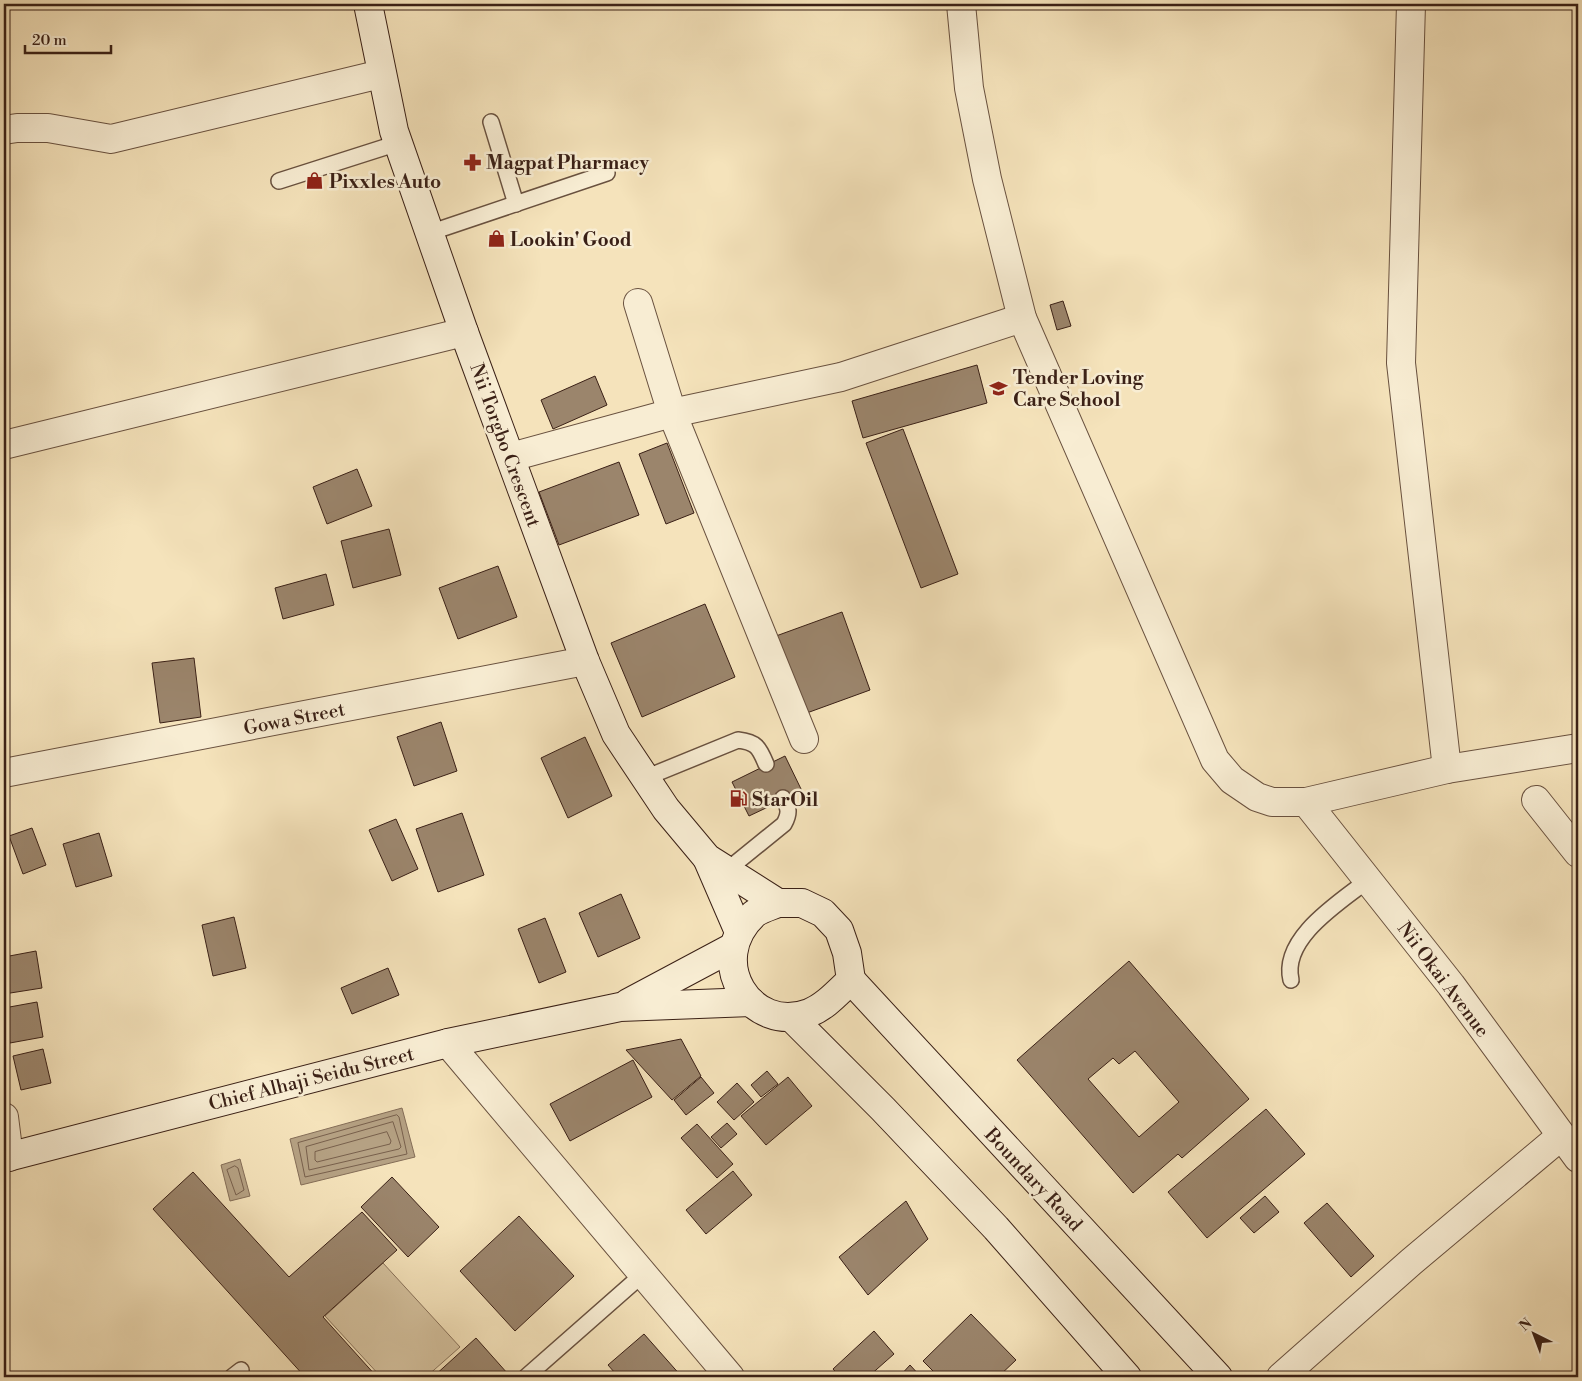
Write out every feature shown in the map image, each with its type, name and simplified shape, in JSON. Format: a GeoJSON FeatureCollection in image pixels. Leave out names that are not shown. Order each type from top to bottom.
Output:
{"type":"FeatureCollection","features":[{"type":"Feature","properties":{"kind":"street"},"geometry":{"type":"LineString","coordinates":[[961,4],[969,88],[983,161],[1022,318],[1215,760],[1232,780],[1257,797],[1272,802],[1306,802],[1447,769],[1578,748]]}},
{"type":"Feature","properties":{"kind":"street"},"geometry":{"type":"LineString","coordinates":[[1411,4],[1401,363],[1447,769]]}},
{"type":"Feature","properties":{"kind":"street","name":"Nii Torgbo Crescent"},"geometry":{"type":"LineString","coordinates":[[372,5],[381,74],[398,144],[464,332],[585,661],[616,734],[666,809],[716,864]]}},
{"type":"Feature","properties":{"kind":"street"},"geometry":{"type":"LineString","coordinates":[[4,130],[48,128],[111,139],[381,74]]}},
{"type":"Feature","properties":{"kind":"street"},"geometry":{"type":"LineString","coordinates":[[638,303],[672,413],[804,739]]}},
{"type":"Feature","properties":{"kind":"street"},"geometry":{"type":"LineString","coordinates":[[511,456],[672,413],[841,377],[1022,318]]}},
{"type":"Feature","properties":{"kind":"street"},"geometry":{"type":"LineString","coordinates":[[4,445],[464,332]]}},
{"type":"Feature","properties":{"kind":"street","name":"Gowa Street"},"geometry":{"type":"LineString","coordinates":[[4,773],[585,661]]}},
{"type":"Feature","properties":{"kind":"street"},"geometry":{"type":"LineString","coordinates":[[1536,800],[1578,854]]}},
{"type":"Feature","properties":{"kind":"street","name":"Nii Okai Avenue"},"geometry":{"type":"LineString","coordinates":[[1306,802],[1450,985],[1578,1158]]}},
{"type":"Feature","properties":{"kind":"street"},"geometry":{"type":"LineString","coordinates":[[716,864],[778,903]]}},
{"type":"Feature","properties":{"kind":"street"},"geometry":{"type":"LineString","coordinates":[[716,864],[736,939],[732,967],[738,986],[751,1002],[770,1013],[791,1017],[808,1014],[823,1006],[851,980],[847,953],[840,930],[823,913],[802,903],[778,903],[756,913],[736,939]]}},
{"type":"Feature","properties":{"kind":"street","name":"Chief Alhaji Seidu Street"},"geometry":{"type":"LineString","coordinates":[[620,1007],[736,939]]}},
{"type":"Feature","properties":{"kind":"street","name":"Boundary Road"},"geometry":{"type":"LineString","coordinates":[[851,980],[1218,1377]]}},
{"type":"Feature","properties":{"kind":"street","name":"Chief Alhaji Seidu Street"},"geometry":{"type":"LineString","coordinates":[[6,1157],[448,1043],[620,1007],[751,1002]]}},
{"type":"Feature","properties":{"kind":"street"},"geometry":{"type":"LineString","coordinates":[[791,1017],[883,1109],[996,1228],[1127,1377]]}},
{"type":"Feature","properties":{"kind":"street"},"geometry":{"type":"LineString","coordinates":[[448,1043],[730,1377]]}},
{"type":"Feature","properties":{"kind":"street"},"geometry":{"type":"LineString","coordinates":[[4,1117],[6,1157]]}},
{"type":"Feature","properties":{"kind":"street"},"geometry":{"type":"LineString","coordinates":[[1281,1377],[1411,1262],[1561,1136]]}},
{"type":"Feature","properties":{"kind":"lane"},"geometry":{"type":"LineString","coordinates":[[491,122],[516,204]]}},
{"type":"Feature","properties":{"kind":"lane"},"geometry":{"type":"LineString","coordinates":[[279,181],[398,144]]}},
{"type":"Feature","properties":{"kind":"lane"},"geometry":{"type":"LineString","coordinates":[[429,233],[607,173]]}},
{"type":"Feature","properties":{"kind":"lane"},"geometry":{"type":"LineString","coordinates":[[645,778],[738,740],[751,741],[760,750],[766,764]]}},
{"type":"Feature","properties":{"kind":"lane"},"geometry":{"type":"LineString","coordinates":[[716,864],[784,824],[788,816],[788,808],[783,798]]}},
{"type":"Feature","properties":{"kind":"lane"},"geometry":{"type":"LineString","coordinates":[[1291,980],[1289,972],[1297,941],[1321,917],[1368,880]]}},
{"type":"Feature","properties":{"kind":"lane"},"geometry":{"type":"LineString","coordinates":[[526,1377],[643,1274]]}},
{"type":"Feature","properties":{"kind":"shaded area"},"geometry":{"type":"Polygon","coordinates":[[[383,1263],[460,1347],[426,1377],[381,1377],[325,1316],[383,1263]]]}},
{"type":"Feature","properties":{"kind":"water"},"geometry":{"type":"Polygon","coordinates":[[[402,1108],[415,1157],[301,1185],[290,1139],[402,1108]]]}},
{"type":"Feature","properties":{"kind":"water"},"geometry":{"type":"Polygon","coordinates":[[[240,1159],[250,1196],[230,1201],[221,1165],[240,1159]]]}},
{"type":"Feature","properties":{"kind":"building"},"geometry":{"type":"Polygon","coordinates":[[[1063,301],[1071,326],[1057,330],[1050,305],[1063,301]]]}},
{"type":"Feature","properties":{"kind":"building"},"geometry":{"type":"Polygon","coordinates":[[[977,365],[987,403],[863,438],[852,401],[977,365]]]}},
{"type":"Feature","properties":{"kind":"building"},"geometry":{"type":"Polygon","coordinates":[[[595,376],[607,405],[553,429],[541,400],[595,376]]]}},
{"type":"Feature","properties":{"kind":"building"},"geometry":{"type":"Polygon","coordinates":[[[903,429],[958,574],[921,588],[866,443],[903,429]]]}},
{"type":"Feature","properties":{"kind":"building"},"geometry":{"type":"Polygon","coordinates":[[[667,443],[694,513],[666,524],[639,454],[667,443]]]}},
{"type":"Feature","properties":{"kind":"building"},"geometry":{"type":"Polygon","coordinates":[[[619,462],[639,515],[559,545],[539,492],[619,462]]]}},
{"type":"Feature","properties":{"kind":"building"},"geometry":{"type":"Polygon","coordinates":[[[357,469],[372,506],[327,524],[313,487],[357,469]]]}},
{"type":"Feature","properties":{"kind":"building"},"geometry":{"type":"Polygon","coordinates":[[[389,529],[401,575],[353,588],[341,541],[389,529]]]}},
{"type":"Feature","properties":{"kind":"building"},"geometry":{"type":"Polygon","coordinates":[[[498,566],[517,617],[458,639],[439,588],[498,566]]]}},
{"type":"Feature","properties":{"kind":"building"},"geometry":{"type":"Polygon","coordinates":[[[326,574],[334,605],[283,619],[275,588],[326,574]]]}},
{"type":"Feature","properties":{"kind":"building"},"geometry":{"type":"Polygon","coordinates":[[[705,604],[735,677],[642,717],[611,643],[705,604]]]}},
{"type":"Feature","properties":{"kind":"building"},"geometry":{"type":"Polygon","coordinates":[[[842,612],[870,690],[804,714],[776,636],[842,612]]]}},
{"type":"Feature","properties":{"kind":"building"},"geometry":{"type":"Polygon","coordinates":[[[194,658],[201,717],[160,723],[152,663],[194,658]]]}},
{"type":"Feature","properties":{"kind":"building"},"geometry":{"type":"Polygon","coordinates":[[[441,722],[457,771],[414,786],[397,737],[441,722]]]}},
{"type":"Feature","properties":{"kind":"building"},"geometry":{"type":"Polygon","coordinates":[[[585,737],[612,796],[568,818],[541,758],[585,737]]]}},
{"type":"Feature","properties":{"kind":"building"},"geometry":{"type":"Polygon","coordinates":[[[785,756],[802,791],[749,816],[732,782],[785,756]]]}},
{"type":"Feature","properties":{"kind":"building"},"geometry":{"type":"Polygon","coordinates":[[[462,813],[484,875],[438,892],[416,829],[462,813]]]}},
{"type":"Feature","properties":{"kind":"building"},"geometry":{"type":"Polygon","coordinates":[[[396,819],[418,869],[392,881],[369,830],[396,819]]]}},
{"type":"Feature","properties":{"kind":"building"},"geometry":{"type":"Polygon","coordinates":[[[32,828],[46,865],[23,874],[9,836],[32,828]]]}},
{"type":"Feature","properties":{"kind":"building"},"geometry":{"type":"Polygon","coordinates":[[[99,833],[112,876],[76,887],[63,844],[99,833]]]}},
{"type":"Feature","properties":{"kind":"building"},"geometry":{"type":"Polygon","coordinates":[[[621,894],[640,938],[598,957],[579,913],[621,894]]]}},
{"type":"Feature","properties":{"kind":"building"},"geometry":{"type":"Polygon","coordinates":[[[234,917],[246,968],[213,976],[202,925],[234,917]]]}},
{"type":"Feature","properties":{"kind":"building"},"geometry":{"type":"Polygon","coordinates":[[[545,918],[566,972],[539,983],[518,929],[545,918]]]}},
{"type":"Feature","properties":{"kind":"building"},"geometry":{"type":"Polygon","coordinates":[[[36,951],[42,988],[4,994],[4,957],[36,951]]]}},
{"type":"Feature","properties":{"kind":"building"},"geometry":{"type":"Polygon","coordinates":[[[1129,961],[1249,1099],[1182,1158],[1178,1154],[1133,1193],[1017,1060],[1129,961]],[[1135,1051],[1119,1064],[1113,1058],[1088,1079],[1139,1137],[1179,1102],[1135,1051]]]}},
{"type":"Feature","properties":{"kind":"building"},"geometry":{"type":"Polygon","coordinates":[[[388,968],[399,995],[352,1014],[341,988],[388,968]]]}},
{"type":"Feature","properties":{"kind":"building"},"geometry":{"type":"Polygon","coordinates":[[[37,1002],[43,1037],[10,1043],[4,1008],[37,1002]]]}},
{"type":"Feature","properties":{"kind":"building"},"geometry":{"type":"Polygon","coordinates":[[[681,1039],[701,1076],[672,1100],[626,1050],[681,1039]]]}},
{"type":"Feature","properties":{"kind":"building"},"geometry":{"type":"Polygon","coordinates":[[[43,1049],[51,1083],[21,1090],[13,1056],[43,1049]]]}},
{"type":"Feature","properties":{"kind":"building"},"geometry":{"type":"Polygon","coordinates":[[[633,1060],[652,1097],[570,1141],[550,1104],[633,1060]]]}},
{"type":"Feature","properties":{"kind":"building"},"geometry":{"type":"Polygon","coordinates":[[[767,1071],[778,1084],[761,1097],[751,1085],[767,1071]]]}},
{"type":"Feature","properties":{"kind":"building"},"geometry":{"type":"Polygon","coordinates":[[[701,1077],[714,1093],[686,1115],[674,1100],[701,1077]]]}},
{"type":"Feature","properties":{"kind":"building"},"geometry":{"type":"Polygon","coordinates":[[[788,1077],[812,1106],[766,1145],[741,1116],[788,1077]]]}},
{"type":"Feature","properties":{"kind":"building"},"geometry":{"type":"Polygon","coordinates":[[[737,1083],[754,1102],[734,1120],[717,1102],[737,1083]]]}},
{"type":"Feature","properties":{"kind":"building"},"geometry":{"type":"Polygon","coordinates":[[[1266,1109],[1305,1154],[1207,1238],[1168,1192],[1266,1109]]]}},
{"type":"Feature","properties":{"kind":"building"},"geometry":{"type":"Polygon","coordinates":[[[727,1123],[737,1134],[721,1148],[711,1137],[727,1123]]]}},
{"type":"Feature","properties":{"kind":"building"},"geometry":{"type":"Polygon","coordinates":[[[697,1124],[733,1164],[717,1178],[681,1138],[697,1124]]]}},
{"type":"Feature","properties":{"kind":"building"},"geometry":{"type":"Polygon","coordinates":[[[733,1171],[752,1195],[706,1234],[686,1210],[733,1171]]]}},
{"type":"Feature","properties":{"kind":"building"},"geometry":{"type":"Polygon","coordinates":[[[193,1172],[289,1277],[362,1212],[397,1250],[323,1317],[377,1377],[305,1377],[153,1209],[193,1172]]]}},
{"type":"Feature","properties":{"kind":"building"},"geometry":{"type":"Polygon","coordinates":[[[392,1177],[439,1227],[408,1257],[361,1207],[392,1177]]]}},
{"type":"Feature","properties":{"kind":"building"},"geometry":{"type":"Polygon","coordinates":[[[1265,1196],[1279,1212],[1254,1233],[1240,1218],[1265,1196]]]}},
{"type":"Feature","properties":{"kind":"building"},"geometry":{"type":"Polygon","coordinates":[[[906,1201],[928,1239],[868,1295],[839,1257],[906,1201]]]}},
{"type":"Feature","properties":{"kind":"building"},"geometry":{"type":"Polygon","coordinates":[[[1327,1203],[1374,1256],[1351,1277],[1304,1223],[1327,1203]]]}},
{"type":"Feature","properties":{"kind":"building"},"geometry":{"type":"Polygon","coordinates":[[[519,1216],[574,1276],[515,1331],[460,1271],[519,1216]]]}},
{"type":"Feature","properties":{"kind":"building"},"geometry":{"type":"Polygon","coordinates":[[[971,1314],[1016,1360],[998,1377],[939,1377],[923,1361],[971,1314]]]}},
{"type":"Feature","properties":{"kind":"building"},"geometry":{"type":"Polygon","coordinates":[[[874,1331],[894,1354],[868,1377],[840,1377],[833,1369],[874,1331]]]}},
{"type":"Feature","properties":{"kind":"building"},"geometry":{"type":"Polygon","coordinates":[[[644,1334],[682,1377],[610,1377],[615,1373],[608,1365],[644,1334]]]}},
{"type":"Feature","properties":{"kind":"building"},"geometry":{"type":"Polygon","coordinates":[[[476,1338],[508,1374],[505,1377],[433,1377],[476,1338]]]}},
{"type":"Feature","properties":{"kind":"building"},"geometry":{"type":"Polygon","coordinates":[[[910,1365],[921,1377],[899,1377],[910,1365]]]}},
{"type":"Feature","properties":{"kind":"place","name":"Magpat Pharmacy"},"geometry":{"type":"Point","coordinates":[472,162]}},
{"type":"Feature","properties":{"kind":"place","name":"Pixxles Auto"},"geometry":{"type":"Point","coordinates":[315,181]}},
{"type":"Feature","properties":{"kind":"place","name":"Lookin' Good"},"geometry":{"type":"Point","coordinates":[496,239]}},
{"type":"Feature","properties":{"kind":"place","name":"Tender Loving Care School"},"geometry":{"type":"Point","coordinates":[999,388]}},
{"type":"Feature","properties":{"kind":"place","name":"StarOil"},"geometry":{"type":"Point","coordinates":[738,799]}}]}
